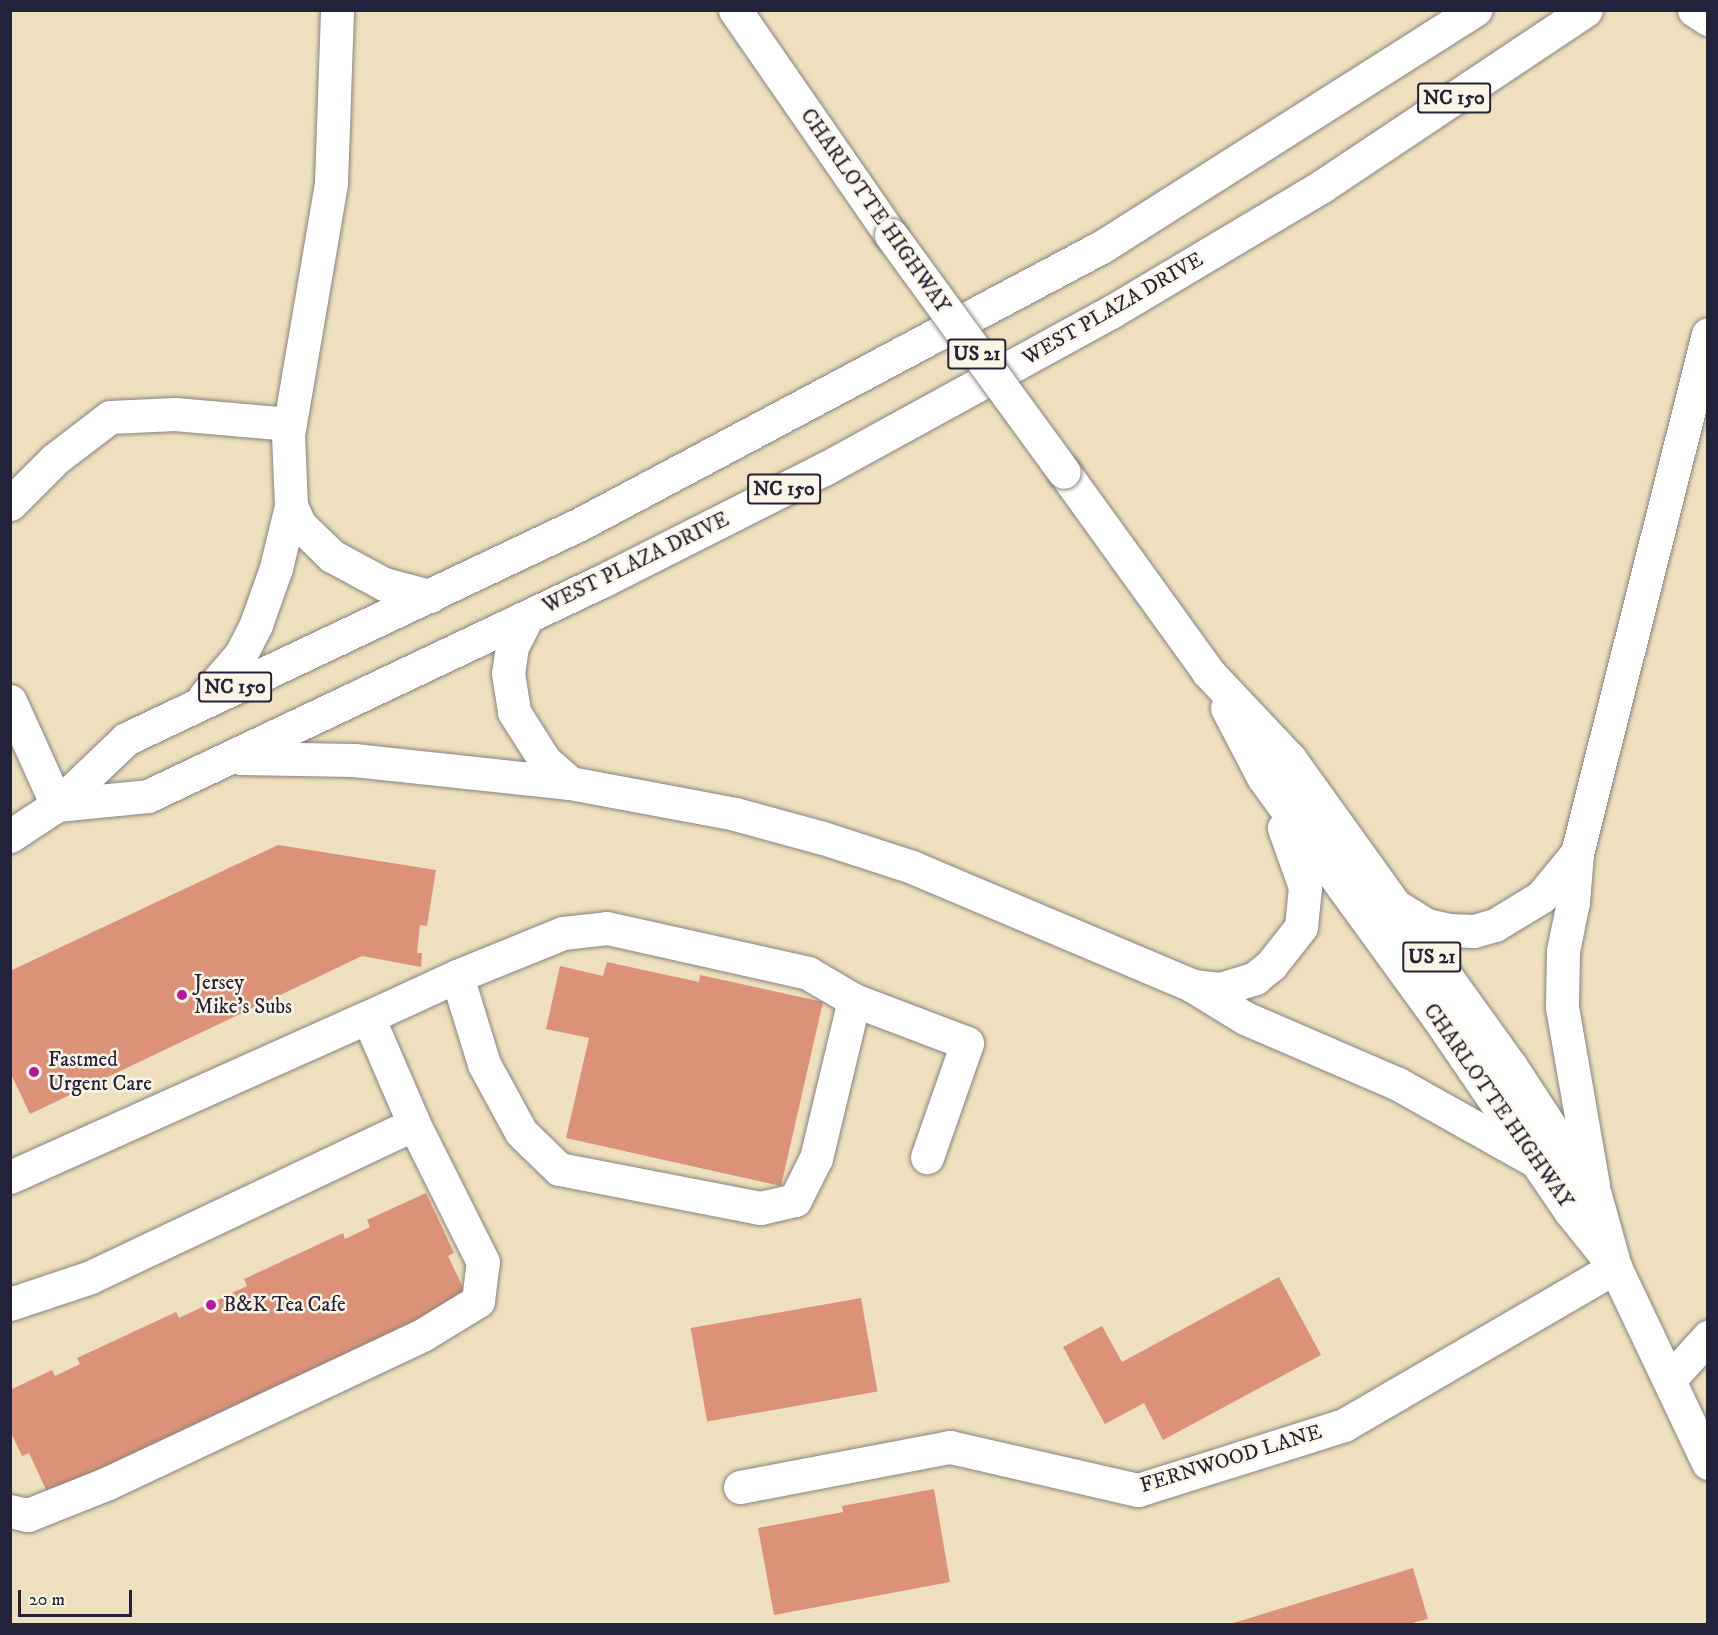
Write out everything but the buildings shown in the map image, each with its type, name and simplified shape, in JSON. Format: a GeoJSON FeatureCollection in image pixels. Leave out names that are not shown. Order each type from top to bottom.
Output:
{"type":"FeatureCollection","features":[{"type":"Feature","properties":{"kind":"main road"},"geometry":{"type":"LineString","coordinates":[[195,706],[222,679],[256,624],[276,568],[291,506],[290,424],[331,183],[337,10]]}},
{"type":"Feature","properties":{"kind":"main road","name":"CHARLOTTE HIGHWAY"},"geometry":{"type":"LineString","coordinates":[[735,10],[891,235],[1208,672],[1290,759],[1510,1065],[1595,1195],[1615,1267],[1670,1379],[1707,1463]]}},
{"type":"Feature","properties":{"kind":"main road","name":"WEST PLAZA DRIVE"},"geometry":{"type":"LineString","coordinates":[[10,836],[57,805],[126,740],[580,524],[1103,246],[1475,10]]}},
{"type":"Feature","properties":{"kind":"main road","name":"WEST PLAZA DRIVE"},"geometry":{"type":"LineString","coordinates":[[57,805],[148,796],[527,617],[825,469],[1111,312],[1322,186],[1586,10]]}},
{"type":"Feature","properties":{"kind":"main road"},"geometry":{"type":"LineString","coordinates":[[1694,10],[1707,20]]}},
{"type":"Feature","properties":{"kind":"main road"},"geometry":{"type":"LineString","coordinates":[[1595,1195],[1562,1007],[1563,951],[1573,902],[1576,853],[1707,334]]}},
{"type":"Feature","properties":{"kind":"main road"},"geometry":{"type":"LineString","coordinates":[[10,504],[55,459],[110,417],[175,414],[290,424]]}},
{"type":"Feature","properties":{"kind":"main road"},"geometry":{"type":"LineString","coordinates":[[291,506],[300,525],[332,556],[384,584],[430,596]]}},
{"type":"Feature","properties":{"kind":"main road"},"geometry":{"type":"LineString","coordinates":[[527,617],[512,646],[510,664],[514,712],[545,761],[570,783]]}},
{"type":"Feature","properties":{"kind":"main road","name":"CHARLOTTE HIGHWAY"},"geometry":{"type":"LineString","coordinates":[[1208,672],[1263,777],[1539,1163],[1570,1211],[1615,1267]]}},
{"type":"Feature","properties":{"kind":"main road"},"geometry":{"type":"LineString","coordinates":[[10,701],[57,805]]}},
{"type":"Feature","properties":{"kind":"main road"},"geometry":{"type":"LineString","coordinates":[[228,759],[354,760],[570,783],[735,814],[823,837],[912,867],[1191,985],[1245,1018],[1398,1084],[1539,1163]]}},
{"type":"Feature","properties":{"kind":"main road"},"geometry":{"type":"LineString","coordinates":[[1191,985],[1220,989],[1255,978],[1271,965],[1301,927],[1305,887],[1263,777]]}},
{"type":"Feature","properties":{"kind":"main road"},"geometry":{"type":"LineString","coordinates":[[1395,905],[1427,925],[1448,930],[1485,928],[1519,914],[1541,897],[1576,853]]}},
{"type":"Feature","properties":{"kind":"main road"},"geometry":{"type":"LineString","coordinates":[[10,1177],[457,976],[563,933],[607,928],[808,973],[851,999],[967,1043],[927,1157]]}},
{"type":"Feature","properties":{"kind":"main road"},"geometry":{"type":"LineString","coordinates":[[457,976],[484,1064],[521,1132],[559,1169],[760,1208],[795,1200],[816,1158],[854,1000],[851,999]]}},
{"type":"Feature","properties":{"kind":"main road"},"geometry":{"type":"LineString","coordinates":[[10,1511],[28,1515],[108,1483],[424,1334],[478,1301],[483,1262],[414,1124],[368,1017]]}},
{"type":"Feature","properties":{"kind":"main road"},"geometry":{"type":"LineString","coordinates":[[10,1304],[91,1278],[414,1124]]}},
{"type":"Feature","properties":{"kind":"main road","name":"FERNWOOD LANE"},"geometry":{"type":"LineString","coordinates":[[740,1487],[950,1447],[1138,1490],[1344,1425],[1615,1267]]}},
{"type":"Feature","properties":{"kind":"main road"},"geometry":{"type":"LineString","coordinates":[[1670,1379],[1707,1337]]}},
{"type":"Feature","properties":{"kind":"place","name":"Jersey Mike's Subs"},"geometry":{"type":"Point","coordinates":[182,995]}},
{"type":"Feature","properties":{"kind":"place","name":"Fastmed Urgent Care"},"geometry":{"type":"Point","coordinates":[34,1072]}},
{"type":"Feature","properties":{"kind":"place","name":"B&K Tea Cafe"},"geometry":{"type":"Point","coordinates":[211,1305]}}]}
